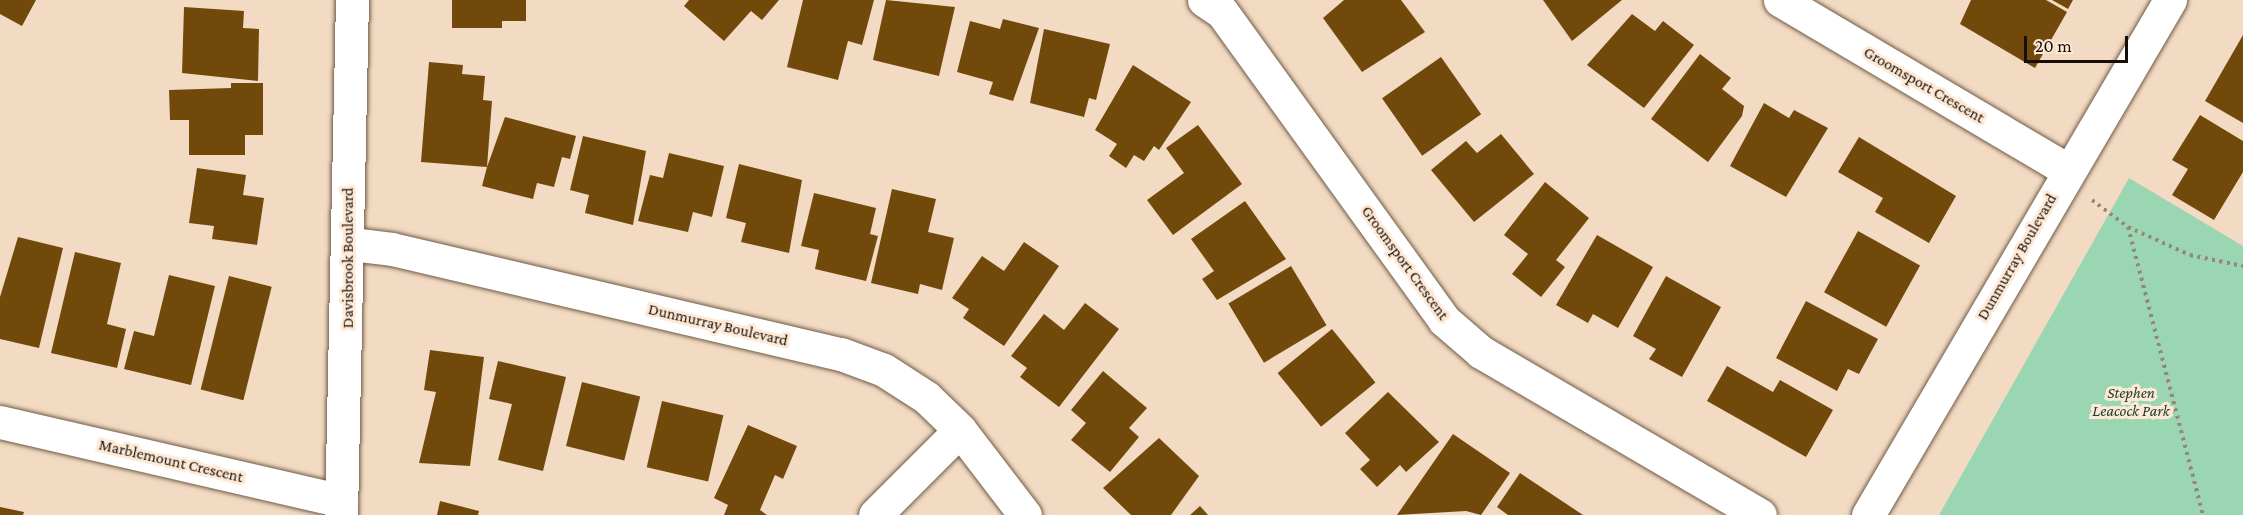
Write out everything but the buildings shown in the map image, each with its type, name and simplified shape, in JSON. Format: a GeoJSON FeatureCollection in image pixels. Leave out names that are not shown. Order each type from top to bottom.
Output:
{"type":"FeatureCollection","features":[{"type":"Feature","properties":{"kind":"street","name":"Davisbrook Boulevard"},"geometry":{"type":"LineString","coordinates":[[341,508],[351,244],[352,0]]}},
{"type":"Feature","properties":{"kind":"street","name":"Groomsport Crescent"},"geometry":{"type":"LineString","coordinates":[[1203,0],[1222,12],[1444,320],[1481,352],[1760,515]]}},
{"type":"Feature","properties":{"kind":"street","name":"Groomsport Crescent"},"geometry":{"type":"LineString","coordinates":[[1780,0],[2067,170]]}},
{"type":"Feature","properties":{"kind":"street","name":"Dunmurray Boulevard"},"geometry":{"type":"LineString","coordinates":[[1868,515],[2067,170],[2170,0]]}},
{"type":"Feature","properties":{"kind":"street","name":"Dunmurray Boulevard"},"geometry":{"type":"LineString","coordinates":[[351,244],[392,249],[842,354],[884,370],[926,397],[960,430],[1025,515]]}},
{"type":"Feature","properties":{"kind":"street","name":"Marblemount Crescent"},"geometry":{"type":"LineString","coordinates":[[0,422],[341,508]]}},
{"type":"Feature","properties":{"kind":"street"},"geometry":{"type":"LineString","coordinates":[[875,515],[960,430]]}},
{"type":"Feature","properties":{"kind":"path"},"geometry":{"type":"LineString","coordinates":[[2067,170],[2099,208],[2128,227],[2190,255],[2243,266]]}},
{"type":"Feature","properties":{"kind":"path"},"geometry":{"type":"LineString","coordinates":[[2128,227],[2203,515]]}},
{"type":"Feature","properties":{"kind":"green space","name":"Stephen Leacock Park"},"geometry":{"type":"Polygon","coordinates":[[[2129,178],[2243,246],[2243,515],[1939,515],[2129,178]]]}}]}
